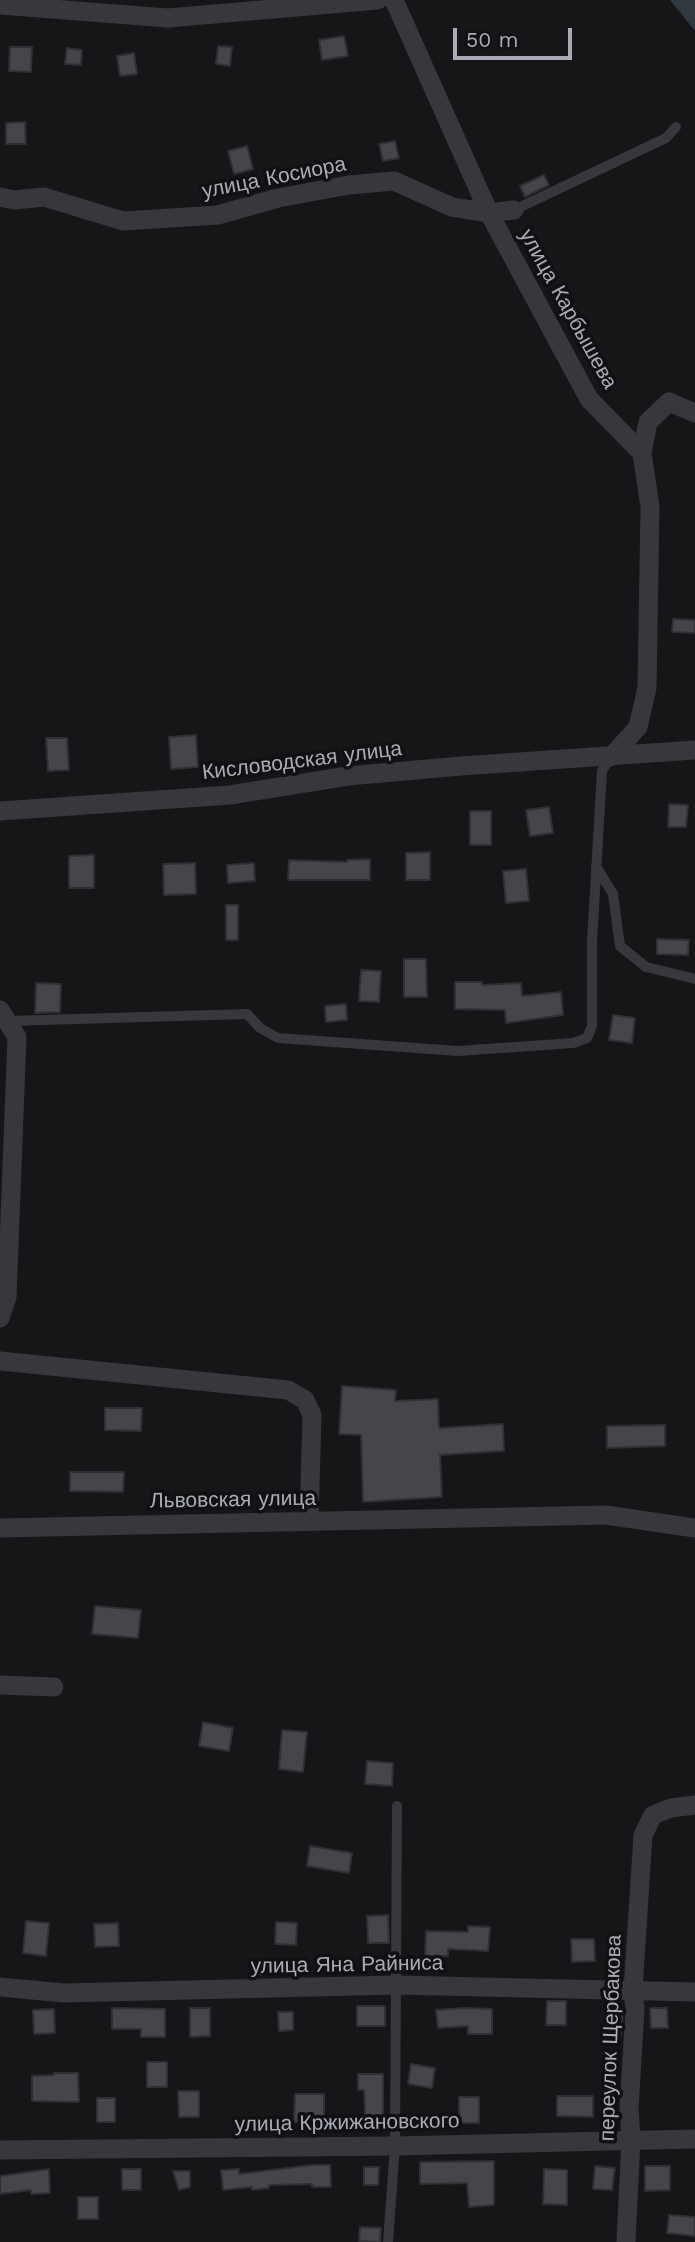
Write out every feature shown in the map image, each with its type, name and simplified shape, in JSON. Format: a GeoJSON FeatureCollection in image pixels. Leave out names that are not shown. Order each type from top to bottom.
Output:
{"type":"FeatureCollection","features":[{"type":"Feature","properties":{"kind":"street"},"geometry":{"type":"LineString","coordinates":[[0,5],[168,18],[378,0]]}},
{"type":"Feature","properties":{"kind":"street","name":"улица Карбышева"},"geometry":{"type":"LineString","coordinates":[[394,0],[489,213],[589,399],[642,453]]}},
{"type":"Feature","properties":{"kind":"street","name":"улица Косиора"},"geometry":{"type":"LineString","coordinates":[[0,197],[14,200],[44,197],[123,221],[218,215],[289,196],[349,185],[394,181],[452,207],[489,213],[514,210]]}},
{"type":"Feature","properties":{"kind":"street"},"geometry":{"type":"LineString","coordinates":[[611,757],[638,727],[648,688],[650,507],[642,453],[648,422],[669,402],[695,413]]}},
{"type":"Feature","properties":{"kind":"street","name":"Кисловодская улица"},"geometry":{"type":"LineString","coordinates":[[0,811],[230,794],[348,776],[461,766],[695,750]]}},
{"type":"Feature","properties":{"kind":"street"},"geometry":{"type":"LineString","coordinates":[[0,1318],[7,1297],[17,1037],[3,1015]]}},
{"type":"Feature","properties":{"kind":"street"},"geometry":{"type":"LineString","coordinates":[[0,1361],[288,1390],[305,1400],[312,1415],[309,1521]]}},
{"type":"Feature","properties":{"kind":"street","name":"Львовская улица"},"geometry":{"type":"LineString","coordinates":[[0,1528],[606,1515],[695,1528]]}},
{"type":"Feature","properties":{"kind":"street"},"geometry":{"type":"LineString","coordinates":[[0,1685],[54,1687]]}},
{"type":"Feature","properties":{"kind":"street","name":"переулок Щербакова"},"geometry":{"type":"LineString","coordinates":[[626,2242],[631,2139],[629,2109],[635,2009],[633,1990],[643,1835],[653,1815],[671,1808],[695,1805]]}},
{"type":"Feature","properties":{"kind":"street","name":"улица Яна Райниса"},"geometry":{"type":"LineString","coordinates":[[0,1987],[64,1993],[397,1985],[695,1992]]}},
{"type":"Feature","properties":{"kind":"street","name":"улица Кржижановского"},"geometry":{"type":"LineString","coordinates":[[0,2150],[395,2146],[695,2139]]}},
{"type":"Feature","properties":{"kind":"lane"},"geometry":{"type":"LineString","coordinates":[[514,210],[666,138],[676,127]]}},
{"type":"Feature","properties":{"kind":"lane"},"geometry":{"type":"LineString","coordinates":[[3,1015],[149,1018],[247,1014],[260,1028],[278,1038],[458,1051],[573,1043],[587,1038],[592,1026],[592,942],[602,771],[611,757]]}},
{"type":"Feature","properties":{"kind":"lane"},"geometry":{"type":"LineString","coordinates":[[596,865],[612,894],[620,946],[646,967],[695,979]]}},
{"type":"Feature","properties":{"kind":"lane"},"geometry":{"type":"LineString","coordinates":[[388,2242],[395,2146],[397,1806]]}},
{"type":"Feature","properties":{"kind":"shaded area"},"geometry":{"type":"Polygon","coordinates":[[[670,0],[695,0],[695,31],[670,0]]]}},
{"type":"Feature","properties":{"kind":"building"},"geometry":{"type":"Polygon","coordinates":[[[344,36],[348,56],[322,60],[319,40],[344,36]]]}},
{"type":"Feature","properties":{"kind":"building"},"geometry":{"type":"Polygon","coordinates":[[[218,46],[232,47],[230,66],[216,64],[218,46]]]}},
{"type":"Feature","properties":{"kind":"building"},"geometry":{"type":"Polygon","coordinates":[[[10,47],[32,47],[31,72],[9,71],[10,47]]]}},
{"type":"Feature","properties":{"kind":"building"},"geometry":{"type":"Polygon","coordinates":[[[67,48],[82,50],[81,65],[65,64],[67,48]]]}},
{"type":"Feature","properties":{"kind":"building"},"geometry":{"type":"Polygon","coordinates":[[[134,53],[137,74],[120,76],[117,56],[134,53]]]}},
{"type":"Feature","properties":{"kind":"building"},"geometry":{"type":"Polygon","coordinates":[[[25,122],[26,144],[6,144],[6,123],[25,122]]]}},
{"type":"Feature","properties":{"kind":"building"},"geometry":{"type":"Polygon","coordinates":[[[395,141],[399,158],[383,161],[379,144],[395,141]]]}},
{"type":"Feature","properties":{"kind":"building"},"geometry":{"type":"Polygon","coordinates":[[[247,146],[253,169],[234,174],[228,151],[247,146]]]}},
{"type":"Feature","properties":{"kind":"building"},"geometry":{"type":"Polygon","coordinates":[[[544,175],[549,185],[525,197],[520,186],[544,175]]]}},
{"type":"Feature","properties":{"kind":"building"},"geometry":{"type":"Polygon","coordinates":[[[673,619],[695,620],[695,633],[672,632],[673,619]]]}},
{"type":"Feature","properties":{"kind":"building"},"geometry":{"type":"Polygon","coordinates":[[[196,735],[198,767],[171,769],[169,737],[196,735]]]}},
{"type":"Feature","properties":{"kind":"building"},"geometry":{"type":"Polygon","coordinates":[[[46,738],[67,738],[69,770],[48,771],[46,738]]]}},
{"type":"Feature","properties":{"kind":"building"},"geometry":{"type":"Polygon","coordinates":[[[669,804],[688,805],[686,827],[668,827],[669,804]]]}},
{"type":"Feature","properties":{"kind":"building"},"geometry":{"type":"Polygon","coordinates":[[[549,807],[553,833],[530,836],[526,810],[549,807]]]}},
{"type":"Feature","properties":{"kind":"building"},"geometry":{"type":"Polygon","coordinates":[[[470,811],[491,811],[491,845],[470,845],[470,811]]]}},
{"type":"Feature","properties":{"kind":"building"},"geometry":{"type":"Polygon","coordinates":[[[430,852],[430,880],[406,880],[406,853],[430,852]]]}},
{"type":"Feature","properties":{"kind":"building"},"geometry":{"type":"Polygon","coordinates":[[[94,855],[94,888],[69,888],[69,856],[94,855]]]}},
{"type":"Feature","properties":{"kind":"building"},"geometry":{"type":"Polygon","coordinates":[[[370,859],[370,880],[288,880],[289,860],[347,862],[370,859]]]}},
{"type":"Feature","properties":{"kind":"building"},"geometry":{"type":"Polygon","coordinates":[[[195,863],[196,894],[164,895],[163,864],[195,863]]]}},
{"type":"Feature","properties":{"kind":"building"},"geometry":{"type":"Polygon","coordinates":[[[254,863],[255,881],[228,883],[227,865],[254,863]]]}},
{"type":"Feature","properties":{"kind":"building"},"geometry":{"type":"Polygon","coordinates":[[[526,869],[529,901],[506,903],[503,871],[526,869]]]}},
{"type":"Feature","properties":{"kind":"building"},"geometry":{"type":"Polygon","coordinates":[[[226,905],[238,905],[238,940],[226,940],[226,905]]]}},
{"type":"Feature","properties":{"kind":"building"},"geometry":{"type":"Polygon","coordinates":[[[657,939],[689,940],[688,955],[657,954],[657,939]]]}},
{"type":"Feature","properties":{"kind":"building"},"geometry":{"type":"Polygon","coordinates":[[[404,959],[426,959],[427,997],[404,997],[404,959]]]}},
{"type":"Feature","properties":{"kind":"building"},"geometry":{"type":"Polygon","coordinates":[[[361,970],[381,971],[379,1002],[359,1001],[361,970]]]}},
{"type":"Feature","properties":{"kind":"building"},"geometry":{"type":"Polygon","coordinates":[[[455,982],[482,982],[482,985],[521,983],[522,996],[561,992],[563,1015],[506,1023],[505,1010],[455,1009],[455,982]]]}},
{"type":"Feature","properties":{"kind":"building"},"geometry":{"type":"Polygon","coordinates":[[[36,983],[61,984],[60,1012],[35,1013],[36,983]]]}},
{"type":"Feature","properties":{"kind":"building"},"geometry":{"type":"Polygon","coordinates":[[[346,1004],[347,1020],[326,1022],[325,1006],[346,1004]]]}},
{"type":"Feature","properties":{"kind":"building"},"geometry":{"type":"Polygon","coordinates":[[[613,1015],[635,1018],[632,1043],[609,1040],[613,1015]]]}},
{"type":"Feature","properties":{"kind":"building"},"geometry":{"type":"Polygon","coordinates":[[[342,1386],[396,1390],[395,1401],[438,1399],[439,1428],[503,1424],[504,1451],[440,1455],[442,1497],[363,1502],[361,1435],[339,1434],[342,1386]]]}},
{"type":"Feature","properties":{"kind":"building"},"geometry":{"type":"Polygon","coordinates":[[[105,1408],[142,1408],[141,1431],[105,1430],[105,1408]]]}},
{"type":"Feature","properties":{"kind":"building"},"geometry":{"type":"Polygon","coordinates":[[[665,1425],[665,1446],[607,1448],[607,1426],[665,1425]]]}},
{"type":"Feature","properties":{"kind":"building"},"geometry":{"type":"Polygon","coordinates":[[[70,1472],[124,1472],[123,1492],[70,1491],[70,1472]]]}},
{"type":"Feature","properties":{"kind":"building"},"geometry":{"type":"Polygon","coordinates":[[[95,1606],[141,1610],[138,1638],[92,1634],[95,1606]]]}},
{"type":"Feature","properties":{"kind":"building"},"geometry":{"type":"Polygon","coordinates":[[[203,1722],[233,1728],[229,1751],[199,1746],[203,1722]]]}},
{"type":"Feature","properties":{"kind":"building"},"geometry":{"type":"Polygon","coordinates":[[[282,1730],[307,1732],[303,1772],[279,1769],[282,1730]]]}},
{"type":"Feature","properties":{"kind":"building"},"geometry":{"type":"Polygon","coordinates":[[[367,1761],[393,1763],[392,1786],[365,1784],[367,1761]]]}},
{"type":"Feature","properties":{"kind":"building"},"geometry":{"type":"Polygon","coordinates":[[[310,1846],[352,1853],[349,1873],[307,1866],[310,1846]]]}},
{"type":"Feature","properties":{"kind":"building"},"geometry":{"type":"Polygon","coordinates":[[[388,1915],[389,1943],[368,1943],[367,1916],[388,1915]]]}},
{"type":"Feature","properties":{"kind":"building"},"geometry":{"type":"Polygon","coordinates":[[[26,1921],[49,1923],[46,1956],[23,1953],[26,1921]]]}},
{"type":"Feature","properties":{"kind":"building"},"geometry":{"type":"Polygon","coordinates":[[[276,1922],[297,1923],[296,1945],[275,1944],[276,1922]]]}},
{"type":"Feature","properties":{"kind":"building"},"geometry":{"type":"Polygon","coordinates":[[[118,1923],[119,1946],[95,1947],[94,1924],[118,1923]]]}},
{"type":"Feature","properties":{"kind":"building"},"geometry":{"type":"Polygon","coordinates":[[[468,1926],[490,1927],[488,1951],[448,1949],[448,1956],[425,1956],[426,1931],[468,1932],[468,1926]]]}},
{"type":"Feature","properties":{"kind":"building"},"geometry":{"type":"Polygon","coordinates":[[[571,1939],[594,1939],[595,1961],[572,1962],[571,1939]]]}},
{"type":"Feature","properties":{"kind":"building"},"geometry":{"type":"Polygon","coordinates":[[[547,2001],[566,2001],[566,2025],[546,2025],[547,2001]]]}},
{"type":"Feature","properties":{"kind":"building"},"geometry":{"type":"Polygon","coordinates":[[[357,2006],[385,2006],[385,2026],[357,2026],[357,2006]]]}},
{"type":"Feature","properties":{"kind":"building"},"geometry":{"type":"Polygon","coordinates":[[[112,2008],[165,2009],[165,2037],[141,2037],[141,2029],[112,2029],[112,2008]]]}},
{"type":"Feature","properties":{"kind":"building"},"geometry":{"type":"Polygon","coordinates":[[[190,2008],[210,2008],[210,2036],[190,2037],[190,2008]]]}},
{"type":"Feature","properties":{"kind":"building"},"geometry":{"type":"Polygon","coordinates":[[[650,2008],[667,2008],[668,2028],[651,2028],[650,2008]]]}},
{"type":"Feature","properties":{"kind":"building"},"geometry":{"type":"Polygon","coordinates":[[[54,2009],[55,2033],[34,2034],[33,2010],[54,2009]]]}},
{"type":"Feature","properties":{"kind":"building"},"geometry":{"type":"Polygon","coordinates":[[[492,2009],[492,2034],[468,2034],[468,2026],[438,2028],[436,2010],[492,2009]]]}},
{"type":"Feature","properties":{"kind":"building"},"geometry":{"type":"Polygon","coordinates":[[[623,2010],[621,2035],[607,2037],[604,2012],[623,2010]]]}},
{"type":"Feature","properties":{"kind":"building"},"geometry":{"type":"Polygon","coordinates":[[[278,2012],[293,2012],[293,2030],[279,2031],[278,2012]]]}},
{"type":"Feature","properties":{"kind":"building"},"geometry":{"type":"Polygon","coordinates":[[[147,2062],[167,2062],[167,2087],[147,2087],[147,2062]]]}},
{"type":"Feature","properties":{"kind":"building"},"geometry":{"type":"Polygon","coordinates":[[[411,2064],[435,2068],[432,2088],[408,2084],[411,2064]]]}},
{"type":"Feature","properties":{"kind":"building"},"geometry":{"type":"Polygon","coordinates":[[[78,2073],[79,2102],[32,2101],[32,2076],[78,2073]]]}},
{"type":"Feature","properties":{"kind":"building"},"geometry":{"type":"Polygon","coordinates":[[[358,2074],[383,2074],[383,2129],[366,2129],[364,2090],[358,2090],[358,2074]]]}},
{"type":"Feature","properties":{"kind":"building"},"geometry":{"type":"Polygon","coordinates":[[[178,2091],[199,2091],[199,2117],[179,2117],[178,2091]]]}},
{"type":"Feature","properties":{"kind":"building"},"geometry":{"type":"Polygon","coordinates":[[[295,2094],[324,2094],[324,2123],[294,2122],[295,2094]]]}},
{"type":"Feature","properties":{"kind":"building"},"geometry":{"type":"Polygon","coordinates":[[[557,2096],[593,2096],[593,2117],[557,2116],[557,2096]]]}},
{"type":"Feature","properties":{"kind":"building"},"geometry":{"type":"Polygon","coordinates":[[[459,2097],[479,2097],[479,2123],[459,2123],[459,2097]]]}},
{"type":"Feature","properties":{"kind":"building"},"geometry":{"type":"Polygon","coordinates":[[[97,2098],[115,2098],[115,2122],[97,2122],[97,2098]]]}},
{"type":"Feature","properties":{"kind":"building"},"geometry":{"type":"Polygon","coordinates":[[[494,2161],[494,2205],[469,2207],[467,2183],[420,2184],[420,2162],[494,2161]]]}},
{"type":"Feature","properties":{"kind":"building"},"geometry":{"type":"Polygon","coordinates":[[[330,2165],[331,2187],[312,2187],[312,2184],[269,2185],[269,2188],[252,2190],[252,2187],[223,2190],[221,2170],[239,2169],[239,2174],[330,2165]]]}},
{"type":"Feature","properties":{"kind":"building"},"geometry":{"type":"Polygon","coordinates":[[[595,2166],[615,2168],[612,2190],[593,2189],[595,2166]]]}},
{"type":"Feature","properties":{"kind":"building"},"geometry":{"type":"Polygon","coordinates":[[[645,2166],[670,2166],[670,2190],[645,2191],[645,2166]]]}},
{"type":"Feature","properties":{"kind":"building"},"geometry":{"type":"Polygon","coordinates":[[[364,2167],[379,2167],[378,2185],[364,2185],[364,2167]]]}},
{"type":"Feature","properties":{"kind":"building"},"geometry":{"type":"Polygon","coordinates":[[[49,2169],[50,2193],[31,2194],[31,2190],[0,2194],[0,2176],[49,2169]]]}},
{"type":"Feature","properties":{"kind":"building"},"geometry":{"type":"Polygon","coordinates":[[[122,2169],[141,2169],[141,2190],[122,2190],[122,2169]]]}},
{"type":"Feature","properties":{"kind":"building"},"geometry":{"type":"Polygon","coordinates":[[[544,2169],[567,2170],[567,2205],[543,2204],[544,2169]]]}},
{"type":"Feature","properties":{"kind":"building"},"geometry":{"type":"Polygon","coordinates":[[[173,2171],[190,2171],[190,2187],[179,2190],[173,2171]]]}},
{"type":"Feature","properties":{"kind":"building"},"geometry":{"type":"Polygon","coordinates":[[[78,2197],[98,2197],[98,2219],[78,2219],[78,2197]]]}},
{"type":"Feature","properties":{"kind":"building"},"geometry":{"type":"Polygon","coordinates":[[[669,2215],[695,2217],[695,2236],[667,2233],[669,2215]]]}},
{"type":"Feature","properties":{"kind":"building"},"geometry":{"type":"Polygon","coordinates":[[[360,2227],[381,2228],[380,2242],[359,2241],[360,2227]]]}}]}
